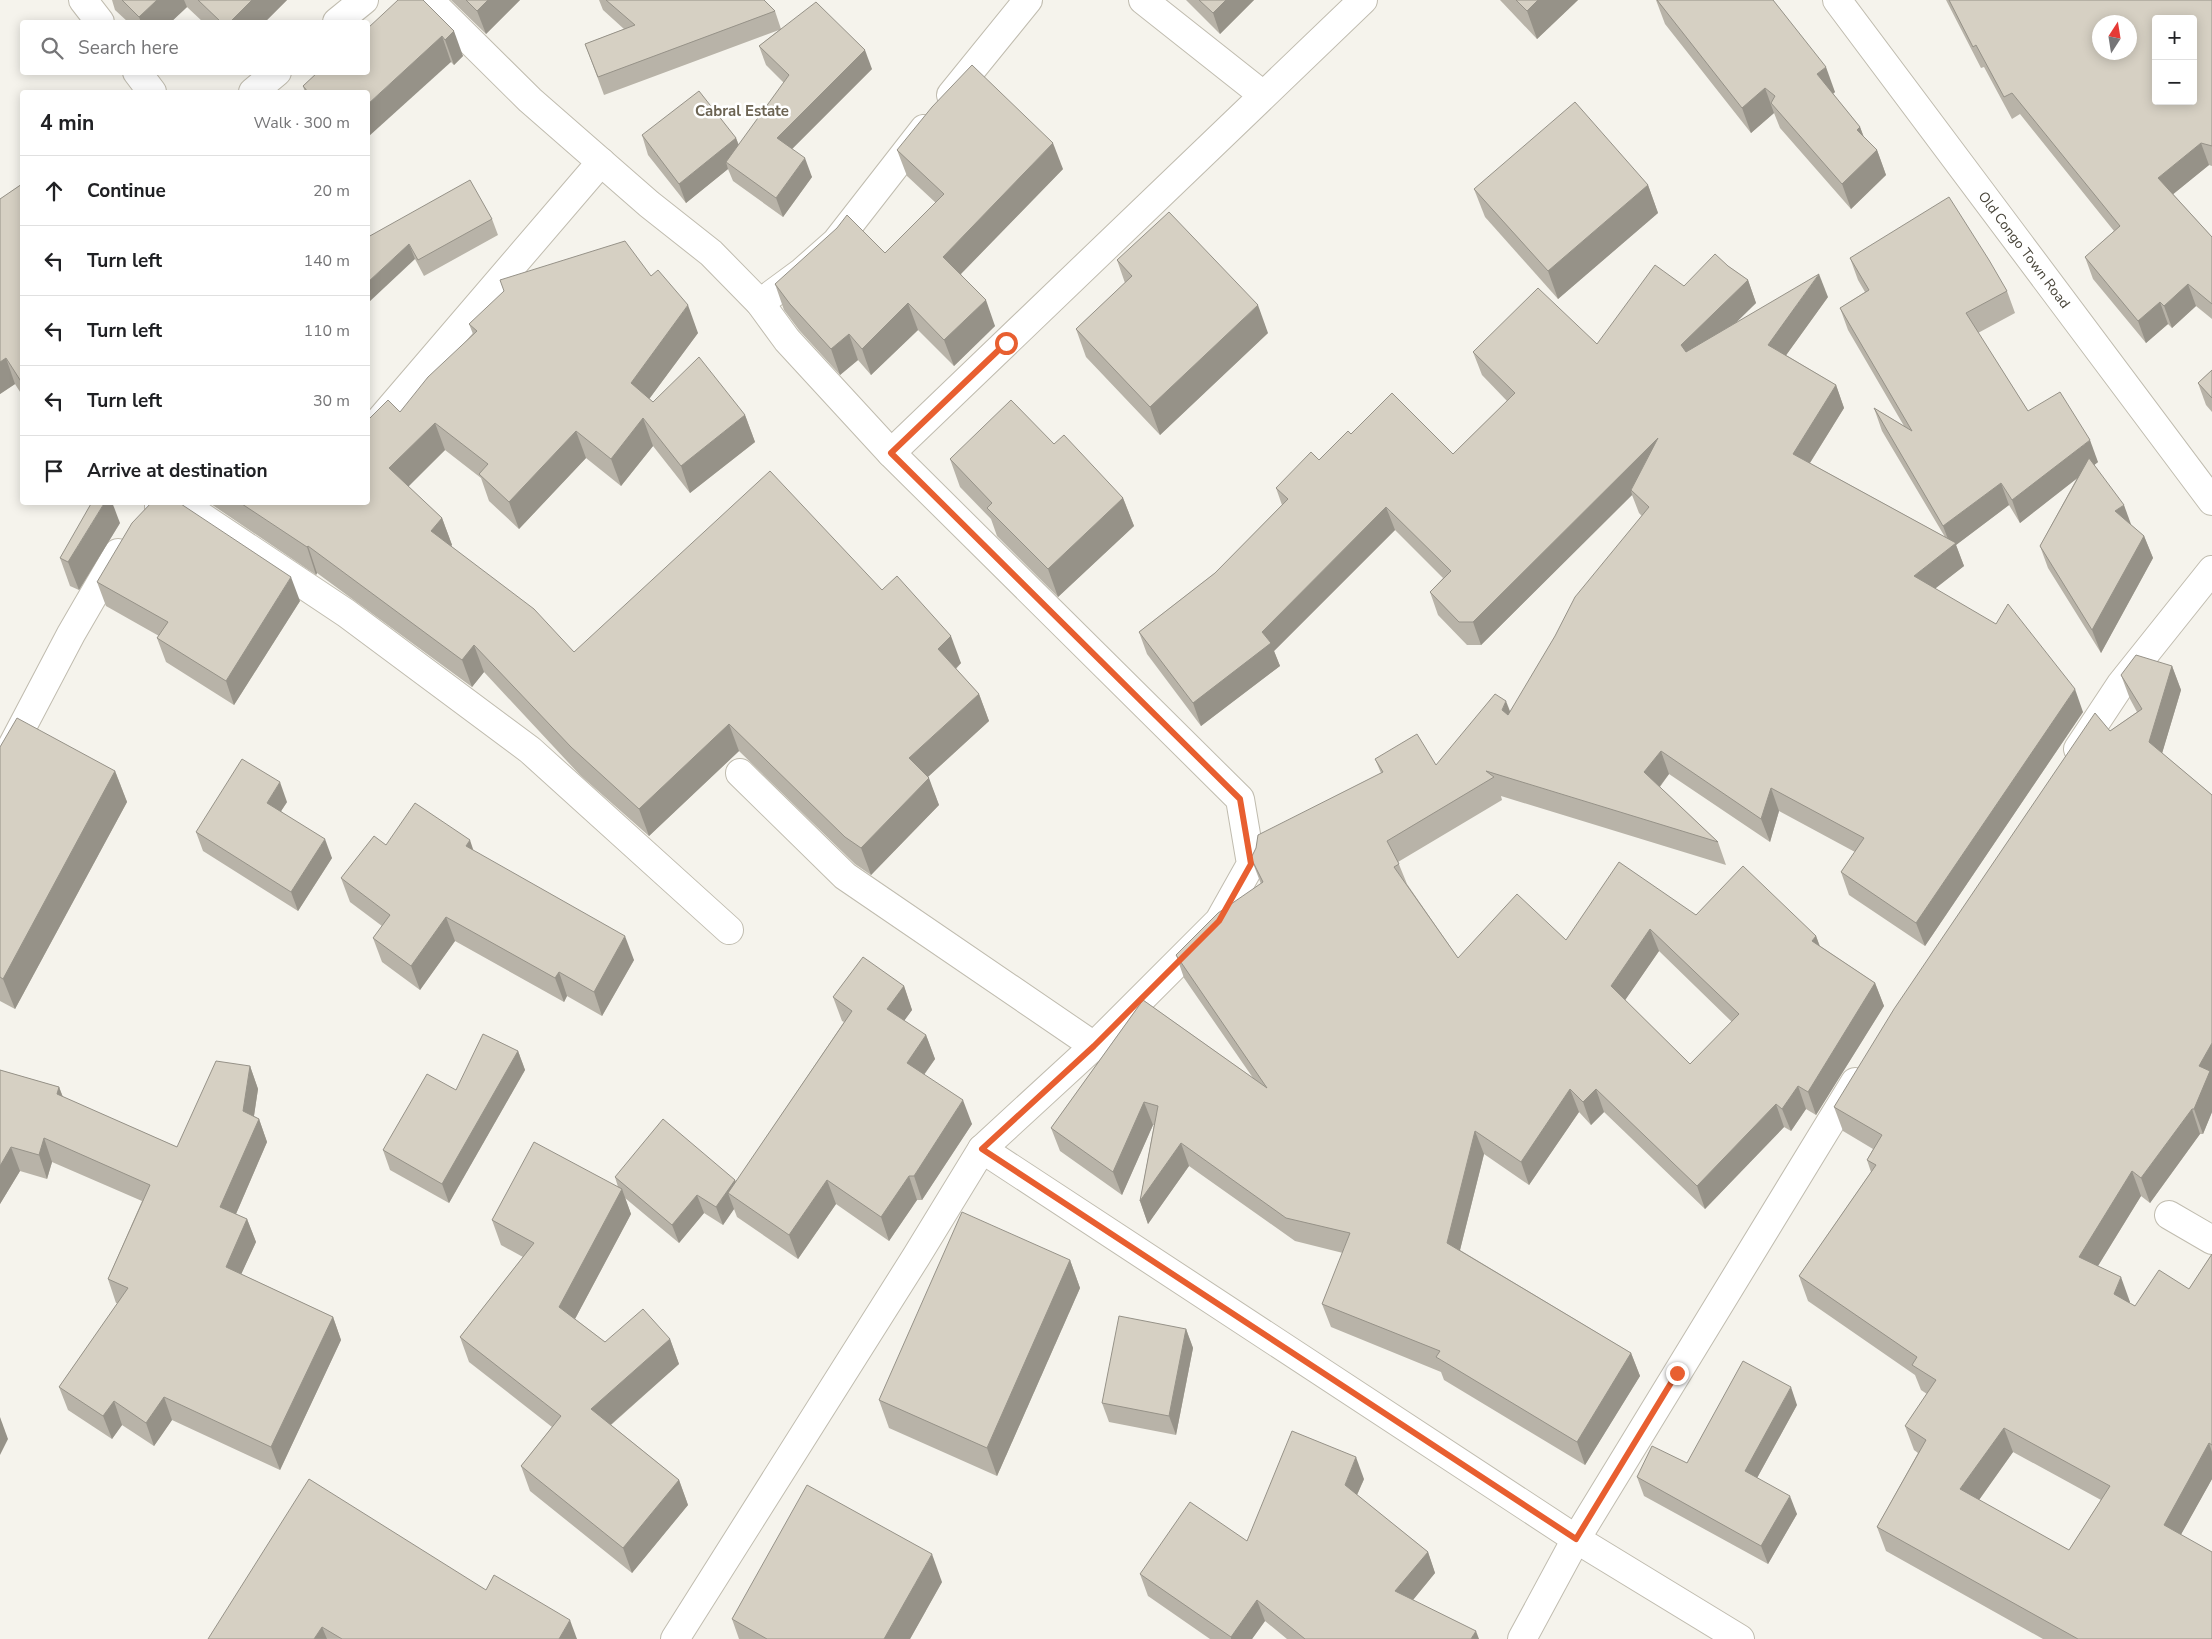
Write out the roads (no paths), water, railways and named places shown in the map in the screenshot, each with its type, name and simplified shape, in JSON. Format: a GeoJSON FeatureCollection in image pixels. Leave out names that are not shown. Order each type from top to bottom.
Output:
{"type":"FeatureCollection","features":[{"type":"Feature","properties":{"kind":"street"},"geometry":{"type":"LineString","coordinates":[[83,0],[98,20]]}},
{"type":"Feature","properties":{"kind":"street"},"geometry":{"type":"LineString","coordinates":[[339,20],[364,0]]}},
{"type":"Feature","properties":{"kind":"street"},"geometry":{"type":"LineString","coordinates":[[429,0],[530,100],[711,254],[760,303],[787,340],[891,453],[1240,799],[1251,864],[1219,921],[1094,1046],[982,1149],[916,1257],[674,1639]]}},
{"type":"Feature","properties":{"kind":"street"},"geometry":{"type":"LineString","coordinates":[[760,303],[802,272],[836,242],[1028,0]]}},
{"type":"Feature","properties":{"kind":"street"},"geometry":{"type":"LineString","coordinates":[[1142,0],[1263,95]]}},
{"type":"Feature","properties":{"kind":"street"},"geometry":{"type":"LineString","coordinates":[[891,453],[1363,0]]}},
{"type":"Feature","properties":{"kind":"street","name":"Old Congo Town Road"},"geometry":{"type":"LineString","coordinates":[[1837,0],[2212,501]]}},
{"type":"Feature","properties":{"kind":"street"},"geometry":{"type":"LineString","coordinates":[[139,75],[150,90]]}},
{"type":"Feature","properties":{"kind":"street"},"geometry":{"type":"LineString","coordinates":[[255,90],[273,75]]}},
{"type":"Feature","properties":{"kind":"street"},"geometry":{"type":"LineString","coordinates":[[370,432],[601,162]]}},
{"type":"Feature","properties":{"kind":"street"},"geometry":{"type":"LineString","coordinates":[[0,769],[70,634],[128,538],[160,505],[196,513],[346,613],[530,750],[729,930]]}},
{"type":"Feature","properties":{"kind":"street"},"geometry":{"type":"LineString","coordinates":[[2062,772],[2121,684],[2212,570]]}},
{"type":"Feature","properties":{"kind":"street"},"geometry":{"type":"LineString","coordinates":[[740,774],[844,876],[1094,1046]]}},
{"type":"Feature","properties":{"kind":"street"},"geometry":{"type":"LineString","coordinates":[[1522,1639],[1576,1539],[1870,1058]]}},
{"type":"Feature","properties":{"kind":"street"},"geometry":{"type":"LineString","coordinates":[[982,1149],[1576,1539],[1740,1639]]}},
{"type":"Feature","properties":{"kind":"street"},"geometry":{"type":"LineString","coordinates":[[2168,1216],[2212,1240]]}},
{"type":"Feature","properties":{"kind":"district","name":"Cabral Estate"},"geometry":{"type":"Point","coordinates":[742,111]}}]}
